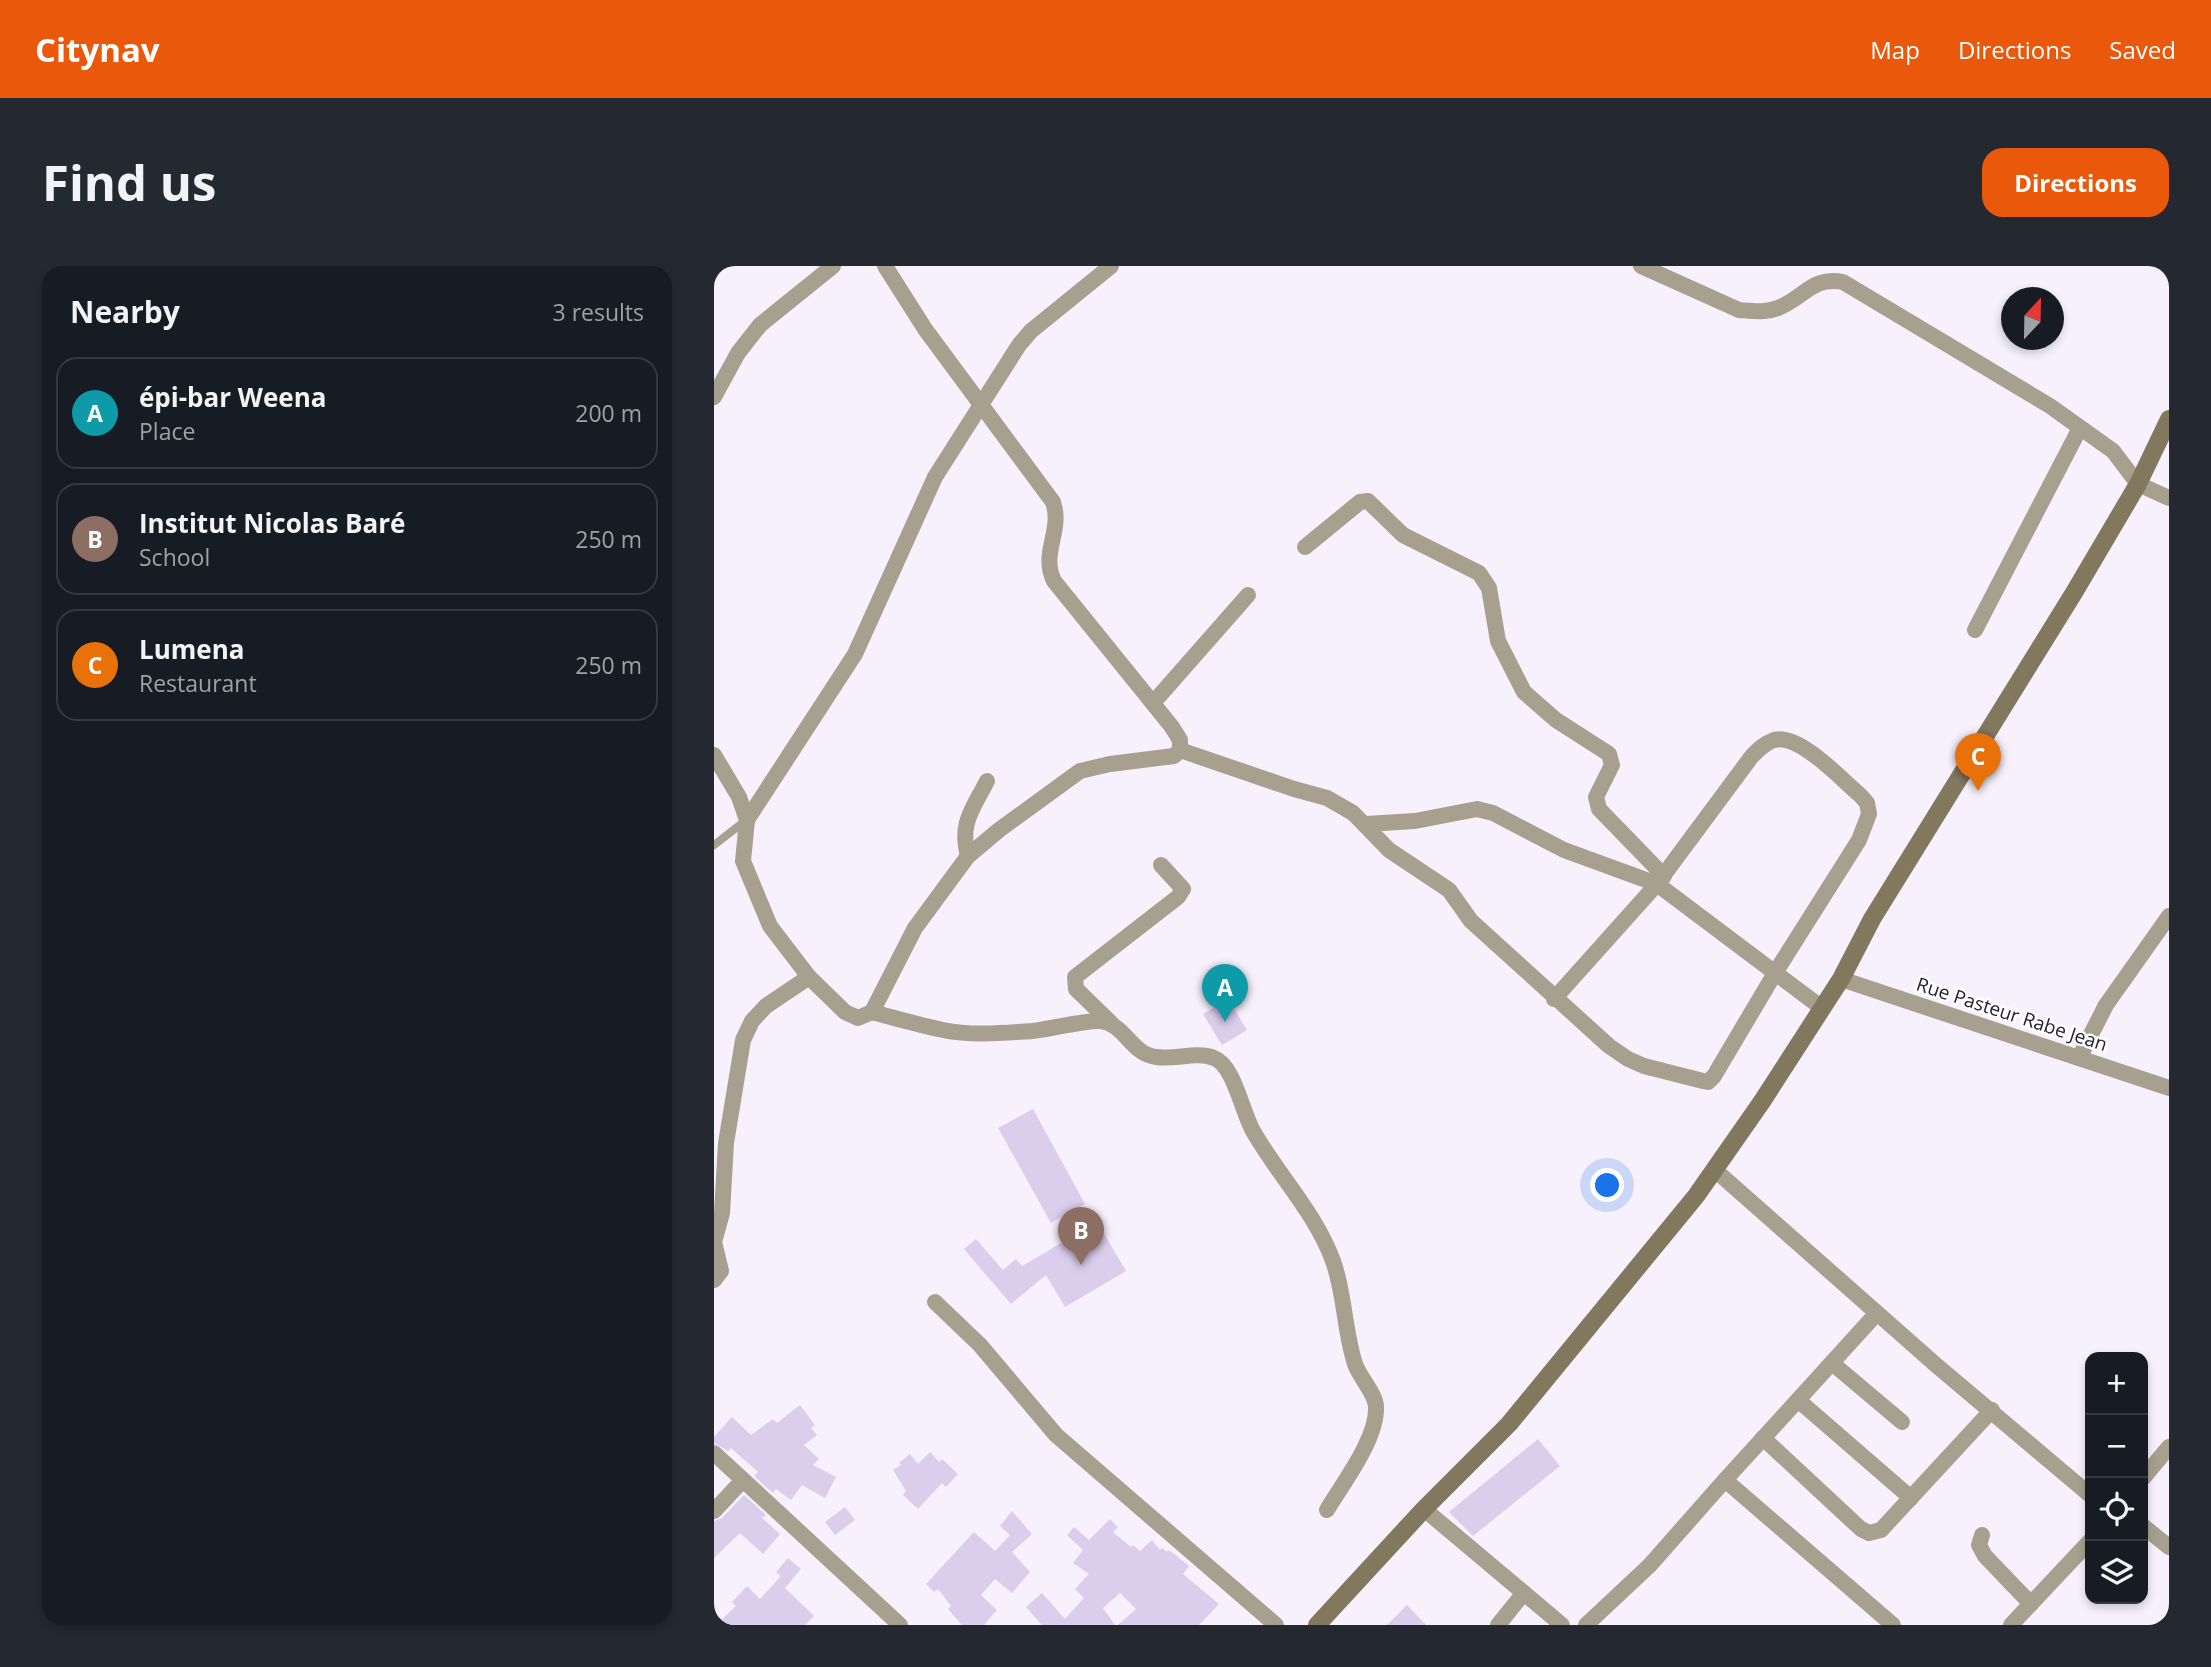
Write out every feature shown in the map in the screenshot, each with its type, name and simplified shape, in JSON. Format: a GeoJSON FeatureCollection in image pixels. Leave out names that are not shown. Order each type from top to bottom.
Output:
{"type":"FeatureCollection","features":[{"type":"Feature","properties":{"kind":"main road"},"geometry":{"type":"LineString","coordinates":[[1317,1625],[1424,1509],[1508,1424],[1715,1170],[1842,979],[1872,919],[2076,591],[2138,484],[2169,419]]}},
{"type":"Feature","properties":{"kind":"street"},"geometry":{"type":"LineString","coordinates":[[714,397],[738,353],[760,325],[833,266]]}},
{"type":"Feature","properties":{"kind":"street"},"geometry":{"type":"LineString","coordinates":[[872,1012],[915,928],[968,856],[1080,771],[1110,764],[1174,756],[1181,745],[1177,734],[1153,703],[1054,581],[1049,571],[1049,554],[1058,516],[1053,502],[925,329],[885,266]]}},
{"type":"Feature","properties":{"kind":"street"},"geometry":{"type":"LineString","coordinates":[[747,820],[855,654],[935,477],[1019,345],[1031,331],[1111,266]]}},
{"type":"Feature","properties":{"kind":"street"},"geometry":{"type":"LineString","coordinates":[[1642,266],[1739,310],[1757,312],[1779,308],[1812,286],[1829,279],[1843,282],[2050,406],[2113,451],[2138,484],[2169,498]]}},
{"type":"Feature","properties":{"kind":"street"},"geometry":{"type":"LineString","coordinates":[[1975,629],[2080,428]]}},
{"type":"Feature","properties":{"kind":"street"},"geometry":{"type":"LineString","coordinates":[[1305,547],[1360,502],[1368,501],[1403,535],[1479,573],[1489,588],[1498,641],[1524,692],[1556,720],[1609,754],[1612,765],[1596,797],[1599,809],[1660,880],[1822,1008]]}},
{"type":"Feature","properties":{"kind":"street"},"geometry":{"type":"LineString","coordinates":[[1153,703],[1248,595]]}},
{"type":"Feature","properties":{"kind":"street"},"geometry":{"type":"LineString","coordinates":[[1180,750],[1327,798],[1353,813],[1389,850],[1449,890],[1471,921],[1554,999],[1628,1059],[1658,1070],[1709,1082],[1865,827],[1867,803],[1801,745],[1788,740],[1775,740],[1763,746],[1752,756],[1660,880],[1554,999]]}},
{"type":"Feature","properties":{"kind":"street"},"geometry":{"type":"LineString","coordinates":[[714,755],[739,797],[747,820],[743,861],[771,926],[809,977],[845,1012],[858,1017],[872,1012],[945,1031],[973,1034],[1032,1031],[1097,1021],[1111,1023]]}},
{"type":"Feature","properties":{"kind":"street"},"geometry":{"type":"LineString","coordinates":[[968,856],[963,839],[964,830],[988,781]]}},
{"type":"Feature","properties":{"kind":"street"},"geometry":{"type":"LineString","coordinates":[[1366,824],[1415,821],[1477,808],[1493,813],[1564,850],[1660,880]]}},
{"type":"Feature","properties":{"kind":"street"},"geometry":{"type":"LineString","coordinates":[[1161,865],[1183,889],[1178,897],[1075,977],[1076,989],[1147,1055],[1168,1058],[1202,1055],[1220,1060],[1227,1070],[1252,1130],[1305,1208],[1333,1261],[1355,1363],[1362,1380],[1374,1396],[1376,1405],[1370,1433],[1361,1454],[1327,1510]]}},
{"type":"Feature","properties":{"kind":"street"},"geometry":{"type":"LineString","coordinates":[[2079,1058],[2106,1005],[2169,916]]}},
{"type":"Feature","properties":{"kind":"street"},"geometry":{"type":"LineString","coordinates":[[714,1280],[721,1271],[714,1242],[722,1213],[726,1143],[743,1040],[752,1021],[766,1006],[809,977]]}},
{"type":"Feature","properties":{"kind":"street","name":"Rue Pasteur Rabe Jean"},"geometry":{"type":"LineString","coordinates":[[1842,979],[2169,1088]]}},
{"type":"Feature","properties":{"kind":"street"},"geometry":{"type":"LineString","coordinates":[[1715,1170],[1936,1365],[1993,1410],[2047,1460],[2085,1490]]}},
{"type":"Feature","properties":{"kind":"street"},"geometry":{"type":"LineString","coordinates":[[935,1302],[980,1345],[1056,1435],[1276,1625]]}},
{"type":"Feature","properties":{"kind":"street"},"geometry":{"type":"LineString","coordinates":[[1586,1625],[1650,1565],[1877,1313]]}},
{"type":"Feature","properties":{"kind":"street"},"geometry":{"type":"LineString","coordinates":[[1832,1363],[1902,1422]]}},
{"type":"Feature","properties":{"kind":"street"},"geometry":{"type":"LineString","coordinates":[[1798,1400],[1911,1498]]}},
{"type":"Feature","properties":{"kind":"street"},"geometry":{"type":"LineString","coordinates":[[1763,1438],[1861,1530],[1869,1533],[1881,1530],[1993,1410]]}},
{"type":"Feature","properties":{"kind":"street"},"geometry":{"type":"LineString","coordinates":[[2148,1472],[2169,1447]]}},
{"type":"Feature","properties":{"kind":"street"},"geometry":{"type":"LineString","coordinates":[[714,1453],[900,1625]]}},
{"type":"Feature","properties":{"kind":"street"},"geometry":{"type":"LineString","coordinates":[[714,1511],[743,1480]]}},
{"type":"Feature","properties":{"kind":"street"},"geometry":{"type":"LineString","coordinates":[[1724,1480],[1893,1625]]}},
{"type":"Feature","properties":{"kind":"street"},"geometry":{"type":"LineString","coordinates":[[1424,1509],[1562,1625]]}},
{"type":"Feature","properties":{"kind":"street"},"geometry":{"type":"LineString","coordinates":[[2148,1530],[2169,1546]]}},
{"type":"Feature","properties":{"kind":"street"},"geometry":{"type":"LineString","coordinates":[[1982,1535],[1979,1545],[2024,1617],[2085,1547]]}},
{"type":"Feature","properties":{"kind":"street"},"geometry":{"type":"LineString","coordinates":[[1498,1625],[1524,1594]]}},
{"type":"Feature","properties":{"kind":"lane"},"geometry":{"type":"LineString","coordinates":[[714,845],[747,820]]}},
{"type":"Feature","properties":{"kind":"building"},"geometry":{"type":"Polygon","coordinates":[[[1228,999],[1247,1030],[1222,1045],[1203,1014],[1228,999]]]}},
{"type":"Feature","properties":{"kind":"building"},"geometry":{"type":"Polygon","coordinates":[[[1033,1109],[1085,1204],[1051,1223],[998,1128],[1033,1109]]]}},
{"type":"Feature","properties":{"kind":"building"},"geometry":{"type":"Polygon","coordinates":[[[1097,1222],[1126,1271],[1065,1307],[1046,1275],[1011,1304],[964,1249],[976,1239],[1003,1270],[1016,1259],[1022,1266],[1097,1222]]]}},
{"type":"Feature","properties":{"kind":"building"},"geometry":{"type":"Polygon","coordinates":[[[800,1405],[815,1425],[811,1428],[817,1435],[804,1445],[819,1459],[813,1465],[836,1477],[825,1498],[802,1485],[791,1500],[776,1489],[773,1493],[754,1476],[758,1472],[731,1448],[728,1451],[714,1443],[714,1437],[732,1417],[751,1435],[773,1419],[777,1423],[800,1405]]]}},
{"type":"Feature","properties":{"kind":"building"},"geometry":{"type":"Polygon","coordinates":[[[1538,1439],[1560,1466],[1473,1536],[1449,1512],[1538,1439]]]}},
{"type":"Feature","properties":{"kind":"building"},"geometry":{"type":"Polygon","coordinates":[[[930,1452],[939,1462],[942,1459],[958,1474],[946,1487],[942,1483],[918,1509],[903,1495],[906,1491],[893,1470],[910,1454],[918,1464],[930,1452]]]}},
{"type":"Feature","properties":{"kind":"building"},"geometry":{"type":"Polygon","coordinates":[[[744,1495],[766,1515],[762,1518],[780,1534],[763,1554],[740,1533],[714,1558],[714,1521],[722,1518],[744,1495]]]}},
{"type":"Feature","properties":{"kind":"building"},"geometry":{"type":"Polygon","coordinates":[[[845,1507],[855,1520],[835,1535],[825,1522],[845,1507]]]}},
{"type":"Feature","properties":{"kind":"building"},"geometry":{"type":"Polygon","coordinates":[[[1012,1511],[1032,1534],[1012,1552],[1030,1572],[1012,1593],[995,1579],[981,1595],[997,1610],[984,1625],[962,1625],[948,1609],[951,1606],[938,1589],[934,1592],[926,1584],[974,1532],[995,1551],[1010,1535],[1000,1526],[1012,1511]]]}},
{"type":"Feature","properties":{"kind":"building"},"geometry":{"type":"Polygon","coordinates":[[[1110,1519],[1118,1527],[1113,1532],[1131,1547],[1133,1545],[1140,1551],[1152,1540],[1160,1550],[1169,1550],[1189,1566],[1183,1574],[1219,1604],[1199,1625],[1118,1625],[1136,1609],[1120,1593],[1103,1608],[1115,1625],[1042,1625],[1026,1607],[1042,1593],[1065,1619],[1084,1598],[1075,1589],[1089,1574],[1073,1563],[1083,1550],[1067,1535],[1074,1527],[1089,1540],[1110,1519]]]}},
{"type":"Feature","properties":{"kind":"building"},"geometry":{"type":"Polygon","coordinates":[[[788,1558],[801,1569],[785,1588],[814,1616],[805,1625],[716,1625],[736,1606],[732,1602],[747,1586],[760,1599],[781,1576],[776,1572],[788,1558]]]}},
{"type":"Feature","properties":{"kind":"building"},"geometry":{"type":"Polygon","coordinates":[[[1407,1605],[1426,1625],[1387,1625],[1407,1605]]]}},
{"type":"Feature","properties":{"kind":"place","name":"Lumena"},"geometry":{"type":"Point","coordinates":[1978,791]}},
{"type":"Feature","properties":{"kind":"place","name":"épi-bar Weena"},"geometry":{"type":"Point","coordinates":[1225,1022]}},
{"type":"Feature","properties":{"kind":"place","name":"Institut Nicolas Baré"},"geometry":{"type":"Point","coordinates":[1081,1265]}}]}
